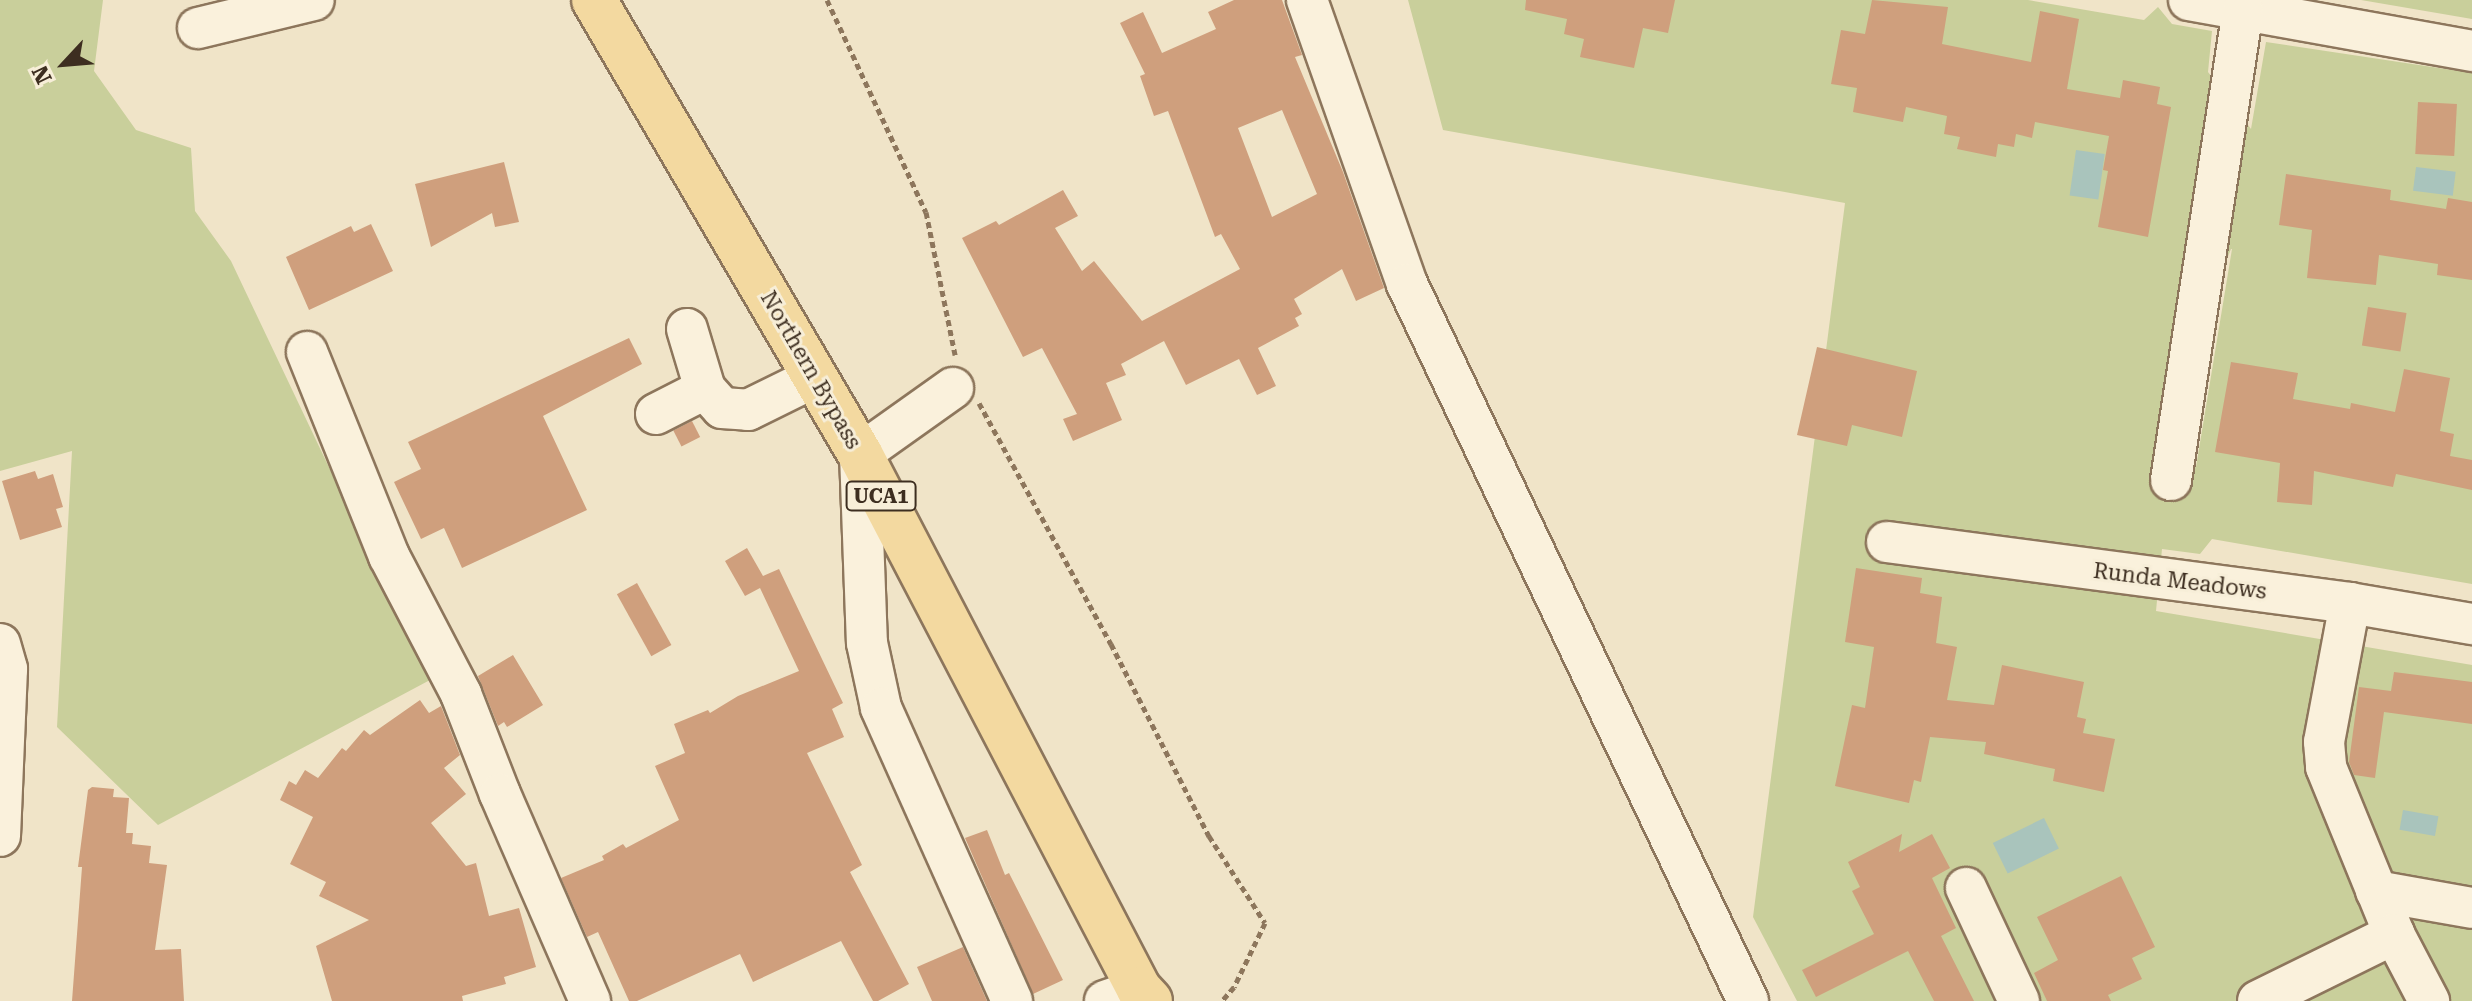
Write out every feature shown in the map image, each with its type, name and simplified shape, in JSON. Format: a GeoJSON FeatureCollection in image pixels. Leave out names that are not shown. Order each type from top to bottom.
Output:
{"type":"FeatureCollection","features":[{"type":"Feature","properties":{"kind":"main road","name":"Northern Bypass"},"geometry":{"type":"LineString","coordinates":[[594,0],[860,454],[1131,997]]}},
{"type":"Feature","properties":{"kind":"street"},"geometry":{"type":"LineString","coordinates":[[198,28],[314,0]]}},
{"type":"Feature","properties":{"kind":"street"},"geometry":{"type":"LineString","coordinates":[[1307,0],[1407,284],[1748,1001]]}},
{"type":"Feature","properties":{"kind":"street"},"geometry":{"type":"LineString","coordinates":[[2189,0],[2472,51]]}},
{"type":"Feature","properties":{"kind":"street"},"geometry":{"type":"LineString","coordinates":[[2171,480],[2243,10]]}},
{"type":"Feature","properties":{"kind":"street"},"geometry":{"type":"LineString","coordinates":[[687,329],[705,389],[722,408],[748,410],[815,377]]}},
{"type":"Feature","properties":{"kind":"street"},"geometry":{"type":"LineString","coordinates":[[307,352],[389,556],[461,694],[500,794],[590,1001]]}},
{"type":"Feature","properties":{"kind":"street"},"geometry":{"type":"LineString","coordinates":[[961,381],[860,454],[867,643],[881,708],[1012,1001]]}},
{"type":"Feature","properties":{"kind":"street"},"geometry":{"type":"LineString","coordinates":[[656,414],[705,389]]}},
{"type":"Feature","properties":{"kind":"street","name":"Runda Meadows"},"geometry":{"type":"LineString","coordinates":[[1887,542],[2350,603],[2472,624]]}},
{"type":"Feature","properties":{"kind":"street"},"geometry":{"type":"LineString","coordinates":[[2350,603],[2324,742],[2326,767],[2394,934],[2429,1001]]}},
{"type":"Feature","properties":{"kind":"street"},"geometry":{"type":"LineString","coordinates":[[0,644],[7,669],[0,836]]}},
{"type":"Feature","properties":{"kind":"street"},"geometry":{"type":"LineString","coordinates":[[1966,888],[2019,1001]]}},
{"type":"Feature","properties":{"kind":"street"},"geometry":{"type":"LineString","coordinates":[[2376,891],[2472,908]]}},
{"type":"Feature","properties":{"kind":"street"},"geometry":{"type":"LineString","coordinates":[[2258,1001],[2394,934]]}},
{"type":"Feature","properties":{"kind":"path"},"geometry":{"type":"LineString","coordinates":[[827,0],[926,212],[961,381],[1111,644],[1209,836],[1265,923],[1234,987],[1222,1001]]}},
{"type":"Feature","properties":{"kind":"green space"},"geometry":{"type":"Polygon","coordinates":[[[0,0],[103,0],[94,71],[136,130],[191,148],[195,211],[231,261],[430,680],[158,825],[57,727],[72,451],[0,471],[0,0]]]}},
{"type":"Feature","properties":{"kind":"green space"},"geometry":{"type":"Polygon","coordinates":[[[1408,0],[2028,0],[2144,20],[2158,7],[2172,24],[2212,31],[2208,72],[2251,129],[2266,42],[2472,73],[2472,584],[2212,539],[2200,554],[2162,549],[2156,611],[2472,665],[2472,1001],[1797,1001],[1753,917],[1845,203],[1443,130],[1408,0]],[[2232,249],[2213,293],[2171,458],[2196,467],[2232,249]]]}},
{"type":"Feature","properties":{"kind":"green space"},"geometry":{"type":"Polygon","coordinates":[[[2361,0],[2472,0],[2472,19],[2361,0]]]}},
{"type":"Feature","properties":{"kind":"water"},"geometry":{"type":"Polygon","coordinates":[[[2076,150],[2105,154],[2098,200],[2070,196],[2076,150]]]}},
{"type":"Feature","properties":{"kind":"water"},"geometry":{"type":"Polygon","coordinates":[[[2416,167],[2456,172],[2453,196],[2413,191],[2416,167]]]}},
{"type":"Feature","properties":{"kind":"water"},"geometry":{"type":"Polygon","coordinates":[[[2403,810],[2438,816],[2435,836],[2400,830],[2403,810]]]}},
{"type":"Feature","properties":{"kind":"water"},"geometry":{"type":"Polygon","coordinates":[[[2044,818],[2059,849],[2008,874],[1993,843],[2044,818]]]}},
{"type":"Feature","properties":{"kind":"building"},"geometry":{"type":"Polygon","coordinates":[[[1234,0],[1282,0],[1302,55],[1295,57],[1343,172],[1384,288],[1356,301],[1342,269],[1294,299],[1302,314],[1295,318],[1299,326],[1258,348],[1276,386],[1257,395],[1239,359],[1186,385],[1164,341],[1121,364],[1126,375],[1106,383],[1122,420],[1073,441],[1063,419],[1077,414],[1042,348],[1023,357],[962,238],[996,221],[999,225],[1063,190],[1078,216],[1055,228],[1082,271],[1094,261],[1142,321],[1240,269],[1221,234],[1215,237],[1168,111],[1154,116],[1140,76],[1145,74],[1120,23],[1143,12],[1162,53],[1216,29],[1208,12],[1234,0]],[[1282,110],[1238,128],[1272,217],[1317,194],[1282,110]]]}},
{"type":"Feature","properties":{"kind":"building"},"geometry":{"type":"Polygon","coordinates":[[[1526,0],[1675,0],[1668,33],[1643,28],[1634,68],[1580,57],[1584,39],[1564,34],[1567,19],[1525,10],[1526,0]]]}},
{"type":"Feature","properties":{"kind":"building"},"geometry":{"type":"Polygon","coordinates":[[[1872,0],[1948,7],[1942,44],[2031,62],[2040,11],[2079,19],[2067,89],[2120,98],[2123,80],[2160,87],[2157,104],[2171,107],[2148,237],[2098,227],[2108,171],[2103,170],[2109,136],[2035,122],[2032,138],[2016,134],[2014,147],[1998,144],[1996,157],[1957,149],[1960,137],[1944,134],[1947,116],[1906,107],[1903,122],[1853,112],[1857,88],[1831,84],[1841,30],[1865,34],[1872,0]]]}},
{"type":"Feature","properties":{"kind":"building"},"geometry":{"type":"Polygon","coordinates":[[[2418,102],[2457,104],[2454,156],[2415,154],[2418,102]]]}},
{"type":"Feature","properties":{"kind":"building"},"geometry":{"type":"Polygon","coordinates":[[[504,162],[519,222],[495,227],[492,213],[431,247],[415,184],[504,162]]]}},
{"type":"Feature","properties":{"kind":"building"},"geometry":{"type":"Polygon","coordinates":[[[2286,174],[2391,190],[2390,200],[2446,209],[2448,198],[2472,202],[2472,280],[2437,275],[2438,264],[2379,255],[2376,285],[2307,278],[2312,230],[2279,225],[2286,174]]]}},
{"type":"Feature","properties":{"kind":"building"},"geometry":{"type":"Polygon","coordinates":[[[371,224],[393,271],[309,310],[286,257],[351,226],[354,232],[371,224]]]}},
{"type":"Feature","properties":{"kind":"building"},"geometry":{"type":"Polygon","coordinates":[[[2368,307],[2407,313],[2400,352],[2362,346],[2368,307]]]}},
{"type":"Feature","properties":{"kind":"building"},"geometry":{"type":"Polygon","coordinates":[[[629,338],[642,364],[543,416],[587,510],[462,568],[444,528],[421,539],[394,482],[421,469],[408,442],[629,338]]]}},
{"type":"Feature","properties":{"kind":"building"},"geometry":{"type":"Polygon","coordinates":[[[1817,347],[1917,371],[1902,437],[1852,425],[1847,446],[1797,435],[1817,347]]]}},
{"type":"Feature","properties":{"kind":"building"},"geometry":{"type":"Polygon","coordinates":[[[2231,362],[2298,373],[2293,399],[2350,409],[2351,403],[2395,412],[2404,369],[2450,378],[2440,431],[2454,434],[2450,456],[2472,460],[2472,490],[2396,474],[2393,487],[2314,471],[2312,505],[2277,502],[2280,463],[2215,452],[2231,362]]]}},
{"type":"Feature","properties":{"kind":"building"},"geometry":{"type":"Polygon","coordinates":[[[692,421],[700,437],[681,447],[673,431],[692,421]]]}},
{"type":"Feature","properties":{"kind":"building"},"geometry":{"type":"Polygon","coordinates":[[[35,471],[38,479],[53,474],[63,507],[56,509],[62,527],[20,540],[2,481],[35,471]]]}},
{"type":"Feature","properties":{"kind":"building"},"geometry":{"type":"Polygon","coordinates":[[[747,548],[763,576],[779,569],[843,703],[832,709],[844,737],[807,753],[862,865],[850,872],[909,984],[878,1001],[873,1001],[841,941],[753,982],[740,954],[637,1001],[629,1001],[598,932],[587,937],[561,878],[604,860],[602,856],[623,844],[626,848],[679,820],[655,766],[685,753],[674,724],[708,710],[710,713],[738,696],[799,671],[760,588],[745,596],[725,561],[747,548]]]}},
{"type":"Feature","properties":{"kind":"building"},"geometry":{"type":"Polygon","coordinates":[[[1856,568],[1922,578],[1920,593],[1942,597],[1936,643],[1957,647],[1947,700],[1994,705],[2002,665],[2084,682],[2077,717],[2086,719],[2083,733],[2115,739],[2104,792],[2053,781],[2055,769],[1984,754],[1986,742],[1930,737],[1921,782],[1914,780],[1909,803],[1835,786],[1852,705],[1865,708],[1874,647],[1845,642],[1856,568]]]}},
{"type":"Feature","properties":{"kind":"building"},"geometry":{"type":"Polygon","coordinates":[[[637,583],[671,645],[651,656],[617,594],[637,583]]]}},
{"type":"Feature","properties":{"kind":"building"},"geometry":{"type":"Polygon","coordinates":[[[513,655],[543,705],[507,727],[504,722],[498,726],[478,676],[513,655]]]}},
{"type":"Feature","properties":{"kind":"building"},"geometry":{"type":"Polygon","coordinates":[[[2394,672],[2472,682],[2472,724],[2384,712],[2375,778],[2354,775],[2349,762],[2359,687],[2391,691],[2394,672]]]}},
{"type":"Feature","properties":{"kind":"building"},"geometry":{"type":"Polygon","coordinates":[[[420,700],[429,713],[441,706],[460,755],[444,768],[466,794],[431,823],[466,866],[476,863],[489,916],[519,908],[536,967],[504,977],[506,984],[462,996],[463,1001],[332,1001],[316,946],[369,920],[319,896],[326,882],[290,864],[313,817],[280,800],[289,781],[296,785],[305,770],[318,778],[342,748],[346,751],[364,730],[370,735],[420,700]]]}},
{"type":"Feature","properties":{"kind":"building"},"geometry":{"type":"Polygon","coordinates":[[[92,787],[114,789],[113,797],[129,798],[126,833],[133,833],[132,844],[151,846],[149,863],[167,865],[155,950],[181,949],[184,1001],[72,1001],[82,867],[78,867],[88,790],[92,787]]]}},
{"type":"Feature","properties":{"kind":"building"},"geometry":{"type":"Polygon","coordinates":[[[987,830],[1005,875],[1009,873],[1063,980],[1033,994],[965,838],[987,830]]]}},
{"type":"Feature","properties":{"kind":"building"},"geometry":{"type":"Polygon","coordinates":[[[1902,834],[1899,852],[1932,834],[1950,868],[1932,878],[1956,928],[1941,936],[1974,1001],[1934,1001],[1908,951],[1816,997],[1802,970],[1874,934],[1852,891],[1860,887],[1848,862],[1902,834]]]}},
{"type":"Feature","properties":{"kind":"building"},"geometry":{"type":"Polygon","coordinates":[[[2121,876],[2155,947],[2132,958],[2142,979],[2108,995],[2111,1001],[2047,1001],[2034,973],[2058,960],[2037,917],[2121,876]]]}},
{"type":"Feature","properties":{"kind":"building"},"geometry":{"type":"Polygon","coordinates":[[[963,947],[987,1001],[932,1001],[917,967],[963,947]]]}}]}
